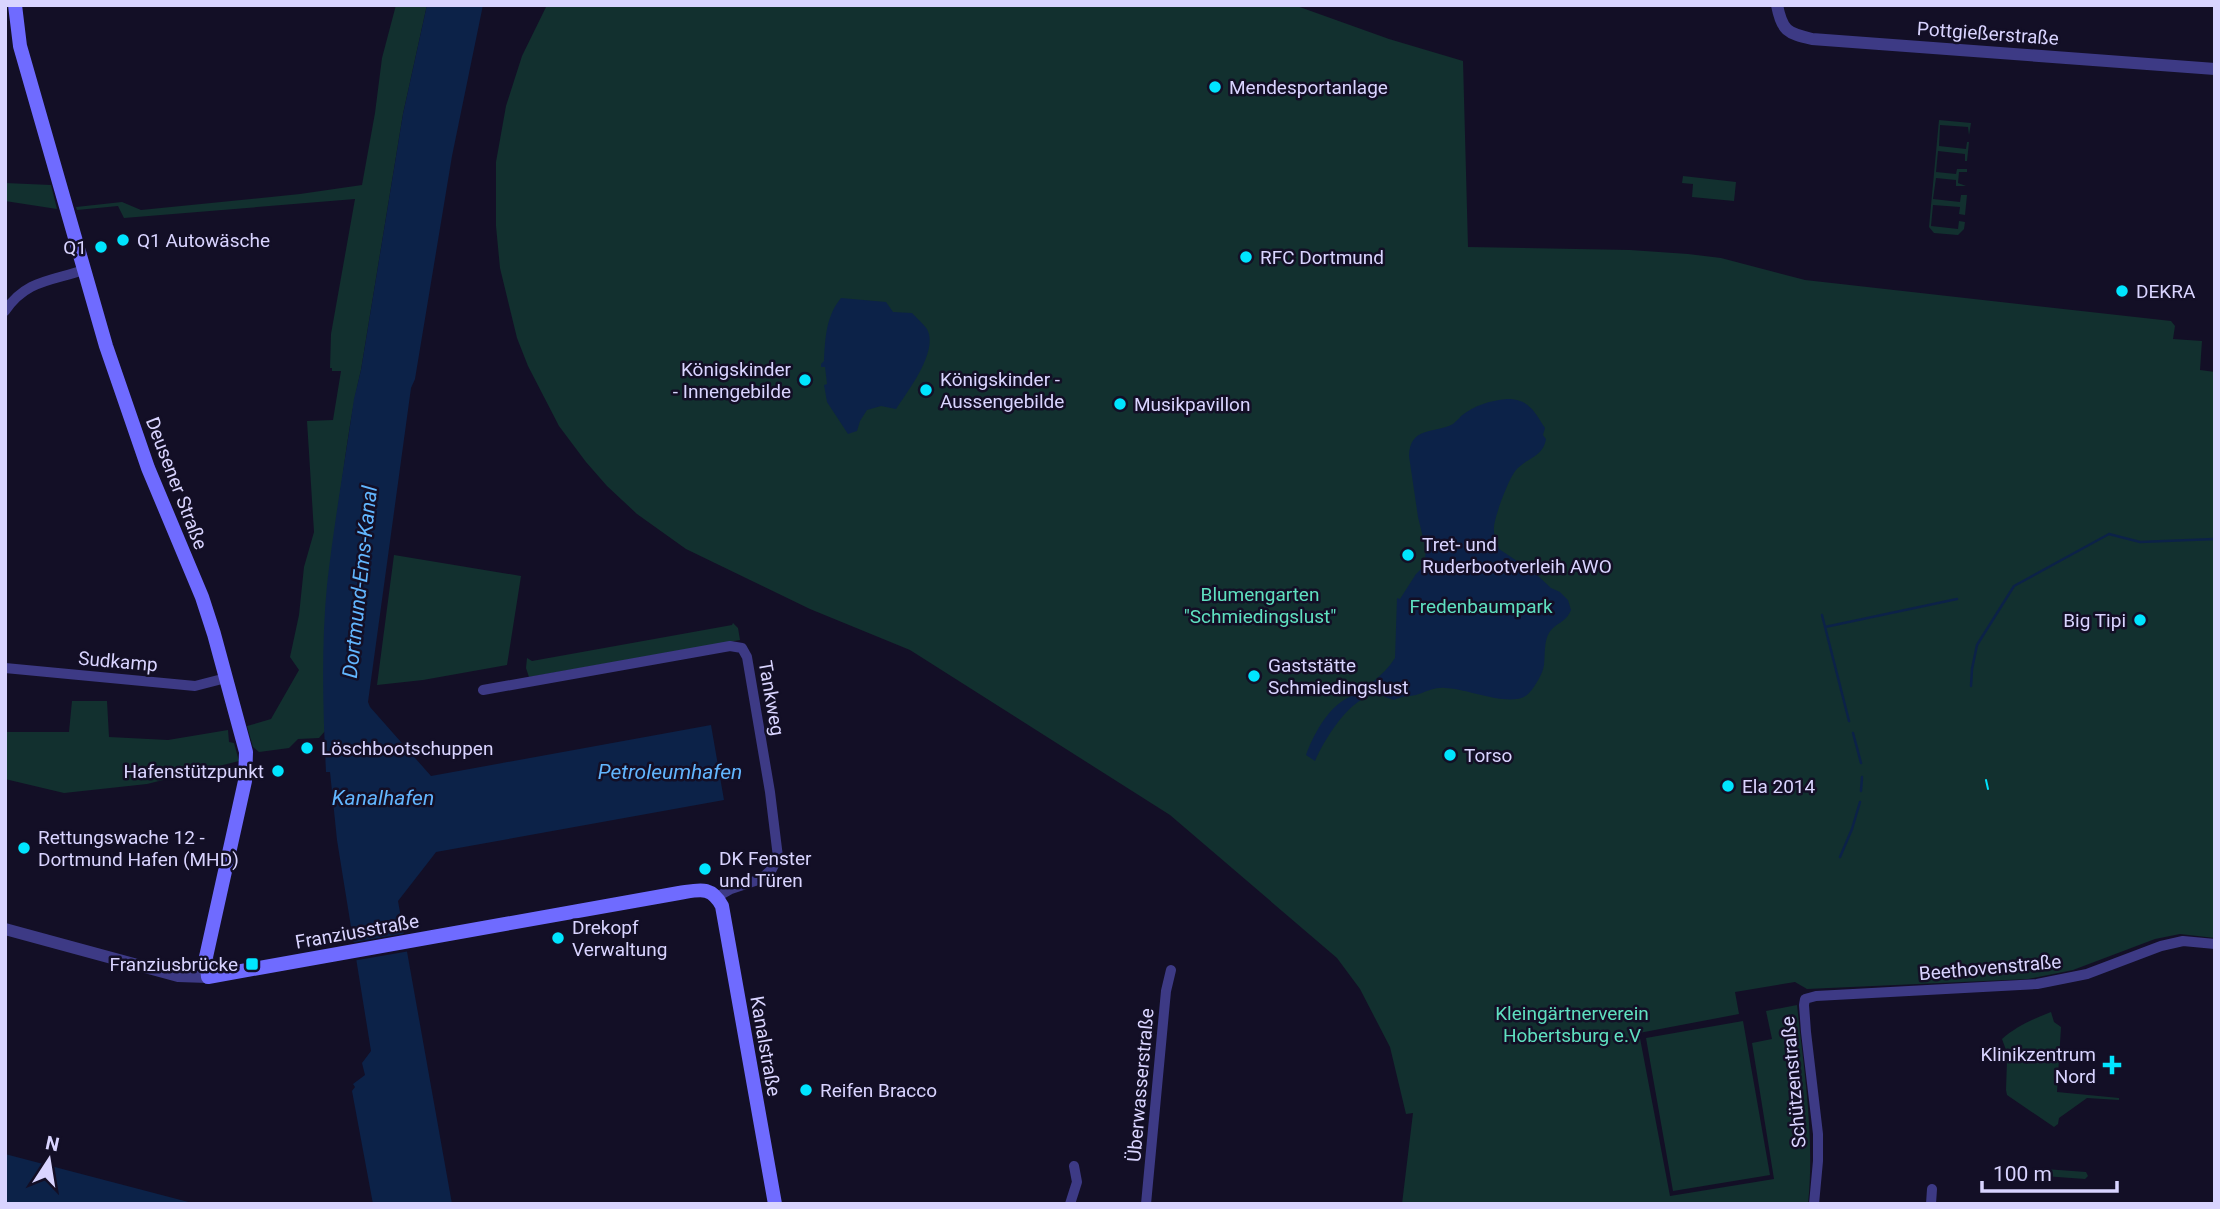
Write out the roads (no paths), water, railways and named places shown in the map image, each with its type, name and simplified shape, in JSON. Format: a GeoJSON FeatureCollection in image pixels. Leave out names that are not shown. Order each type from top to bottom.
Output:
{"type":"FeatureCollection","features":[{"type":"Feature","properties":{"kind":"main road","name":"Deusener Straße"},"geometry":{"type":"LineString","coordinates":[[15,5],[20,46],[106,346],[134,430],[202,597],[243,741],[247,766],[206,957],[208,977]]}},
{"type":"Feature","properties":{"kind":"main road","name":"Franziusstraße"},"geometry":{"type":"LineString","coordinates":[[208,977],[679,893],[704,890],[717,897]]}},
{"type":"Feature","properties":{"kind":"main road","name":"Kanalstraße"},"geometry":{"type":"LineString","coordinates":[[717,897],[722,906],[775,1204]]}},
{"type":"Feature","properties":{"kind":"street","name":"Pottgießerstraße"},"geometry":{"type":"LineString","coordinates":[[1777,5],[1780,23],[1792,34],[1812,39],[2215,68]]}},
{"type":"Feature","properties":{"kind":"street"},"geometry":{"type":"LineString","coordinates":[[5,312],[14,298],[27,288],[84,270]]}},
{"type":"Feature","properties":{"kind":"street","name":"Tankweg"},"geometry":{"type":"LineString","coordinates":[[484,690],[730,646],[742,648],[747,657],[778,857],[772,869],[761,879],[731,889],[717,897]]}},
{"type":"Feature","properties":{"kind":"street","name":"Sudkamp"},"geometry":{"type":"LineString","coordinates":[[5,668],[195,686],[226,678]]}},
{"type":"Feature","properties":{"kind":"street","name":"Franziusstraße"},"geometry":{"type":"LineString","coordinates":[[5,929],[178,976],[208,977]]}},
{"type":"Feature","properties":{"kind":"street","name":"Beethovenstraße"},"geometry":{"type":"LineString","coordinates":[[1805,999],[1816,996],[2037,984],[2087,974],[2161,946],[2183,941],[2215,944]]}},
{"type":"Feature","properties":{"kind":"street","name":"Überwasserstraße"},"geometry":{"type":"LineString","coordinates":[[1146,1204],[1166,991],[1171,970]]}},
{"type":"Feature","properties":{"kind":"street","name":"Schützenstraße"},"geometry":{"type":"LineString","coordinates":[[1805,999],[1805,1025],[1818,1134],[1814,1204]]}},
{"type":"Feature","properties":{"kind":"street"},"geometry":{"type":"LineString","coordinates":[[1070,1204],[1077,1182],[1074,1166]]}},
{"type":"Feature","properties":{"kind":"street"},"geometry":{"type":"LineString","coordinates":[[1931,1204],[1932,1189]]}},
{"type":"Feature","properties":{"kind":"water"},"geometry":{"type":"Polygon","coordinates":[[[427,5],[483,5],[452,156],[415,379],[411,388],[368,702],[431,776],[711,725],[724,800],[436,852],[398,901],[452,1204],[373,1204],[352,1091],[355,1087],[353,1084],[365,1075],[362,1063],[371,1051],[337,840],[330,772],[326,772],[324,632],[327,585],[354,399],[403,114],[427,5]]]}},
{"type":"Feature","properties":{"kind":"water"},"geometry":{"type":"Polygon","coordinates":[[[841,298],[886,302],[893,312],[912,313],[927,329],[930,338],[926,359],[896,409],[881,406],[867,410],[857,431],[848,434],[827,402],[825,367],[821,367],[829,320],[841,298]]]}},
{"type":"Feature","properties":{"kind":"water"},"geometry":{"type":"Polygon","coordinates":[[[1507,399],[1521,401],[1530,407],[1545,428],[1543,435],[1546,439],[1542,450],[1516,470],[1510,481],[1495,521],[1495,538],[1499,549],[1560,592],[1568,600],[1571,610],[1547,636],[1544,665],[1538,680],[1529,693],[1522,698],[1513,699],[1442,688],[1394,700],[1380,695],[1368,696],[1340,719],[1315,761],[1306,755],[1326,717],[1337,705],[1379,677],[1395,658],[1397,598],[1400,599],[1424,566],[1426,550],[1418,517],[1409,456],[1410,446],[1418,435],[1453,424],[1477,406],[1507,399]]]}},
{"type":"Feature","properties":{"kind":"water"},"geometry":{"type":"Polygon","coordinates":[[[5,1154],[196,1204],[5,1204],[5,1154]]]}},
{"type":"Feature","properties":{"kind":"waterway"},"geometry":{"type":"LineString","coordinates":[[1971,686],[1977,645],[2014,586],[2109,534],[2140,542],[2215,539]]}},
{"type":"Feature","properties":{"kind":"waterway"},"geometry":{"type":"LineString","coordinates":[[1825,627],[1957,599]]}},
{"type":"Feature","properties":{"kind":"waterway"},"geometry":{"type":"LineString","coordinates":[[1822,615],[1849,721]]}},
{"type":"Feature","properties":{"kind":"waterway"},"geometry":{"type":"LineString","coordinates":[[1853,733],[1861,763]]}},
{"type":"Feature","properties":{"kind":"waterway"},"geometry":{"type":"LineString","coordinates":[[1861,791],[1862,777]]}},
{"type":"Feature","properties":{"kind":"waterway"},"geometry":{"type":"LineString","coordinates":[[1840,857],[1860,802]]}},
{"type":"Feature","properties":{"kind":"tram line"},"geometry":{"type":"LineString","coordinates":[[1986,780],[1988,789]]}},
{"type":"Feature","properties":{"kind":"place","name":"Mendesportanlage"},"geometry":{"type":"Point","coordinates":[1215,87]}},
{"type":"Feature","properties":{"kind":"place","name":"Q1 Autowäsche"},"geometry":{"type":"Point","coordinates":[123,240]}},
{"type":"Feature","properties":{"kind":"place","name":"Q1"},"geometry":{"type":"Point","coordinates":[101,247]}},
{"type":"Feature","properties":{"kind":"place","name":"RFC Dortmund"},"geometry":{"type":"Point","coordinates":[1246,257]}},
{"type":"Feature","properties":{"kind":"place","name":"DEKRA"},"geometry":{"type":"Point","coordinates":[2122,291]}},
{"type":"Feature","properties":{"kind":"place","name":"Königskinder - Innengebilde"},"geometry":{"type":"Point","coordinates":[805,380]}},
{"type":"Feature","properties":{"kind":"place","name":"Königskinder - Aussengebilde"},"geometry":{"type":"Point","coordinates":[926,390]}},
{"type":"Feature","properties":{"kind":"place","name":"Musikpavillon"},"geometry":{"type":"Point","coordinates":[1120,404]}},
{"type":"Feature","properties":{"kind":"place","name":"Tret- und Ruderbootverleih AWO"},"geometry":{"type":"Point","coordinates":[1408,555]}},
{"type":"Feature","properties":{"kind":"place","name":"Big Tipi"},"geometry":{"type":"Point","coordinates":[2140,620]}},
{"type":"Feature","properties":{"kind":"place","name":"Gaststätte Schmiedingslust"},"geometry":{"type":"Point","coordinates":[1254,676]}},
{"type":"Feature","properties":{"kind":"place","name":"Löschbootschuppen"},"geometry":{"type":"Point","coordinates":[307,748]}},
{"type":"Feature","properties":{"kind":"place","name":"Torso"},"geometry":{"type":"Point","coordinates":[1450,755]}},
{"type":"Feature","properties":{"kind":"place","name":"Hafenstützpunkt"},"geometry":{"type":"Point","coordinates":[278,771]}},
{"type":"Feature","properties":{"kind":"place","name":"Ela 2014"},"geometry":{"type":"Point","coordinates":[1728,786]}},
{"type":"Feature","properties":{"kind":"place","name":"Rettungswache 12 - Dortmund Hafen (MHD)"},"geometry":{"type":"Point","coordinates":[24,848]}},
{"type":"Feature","properties":{"kind":"place","name":"DK Fenster und Türen"},"geometry":{"type":"Point","coordinates":[705,869]}},
{"type":"Feature","properties":{"kind":"place","name":"Drekopf Verwaltung"},"geometry":{"type":"Point","coordinates":[558,938]}},
{"type":"Feature","properties":{"kind":"place","name":"Franziusbrücke"},"geometry":{"type":"Point","coordinates":[252,964]}},
{"type":"Feature","properties":{"kind":"place","name":"Klinikzentrum Nord"},"geometry":{"type":"Point","coordinates":[2112,1065]}},
{"type":"Feature","properties":{"kind":"place","name":"Reifen Bracco"},"geometry":{"type":"Point","coordinates":[806,1090]}},
{"type":"Feature","properties":{"kind":"water label","name":"Dortmund-Ems-Kanal"},"geometry":{"type":"Point","coordinates":[360,582]}},
{"type":"Feature","properties":{"kind":"water label","name":"Petroleumhafen"},"geometry":{"type":"Point","coordinates":[670,772]}},
{"type":"Feature","properties":{"kind":"water label","name":"Kanalhafen"},"geometry":{"type":"Point","coordinates":[383,798]}},
{"type":"Feature","properties":{"kind":"park label","name":"Blumengarten \"Schmiedingslust\""},"geometry":{"type":"Point","coordinates":[1260,605]}},
{"type":"Feature","properties":{"kind":"park label","name":"Fredenbaumpark"},"geometry":{"type":"Point","coordinates":[1481,606]}},
{"type":"Feature","properties":{"kind":"park label","name":"Kleingärtnerverein Hobertsburg e.V"},"geometry":{"type":"Point","coordinates":[1572,1024]}}]}
